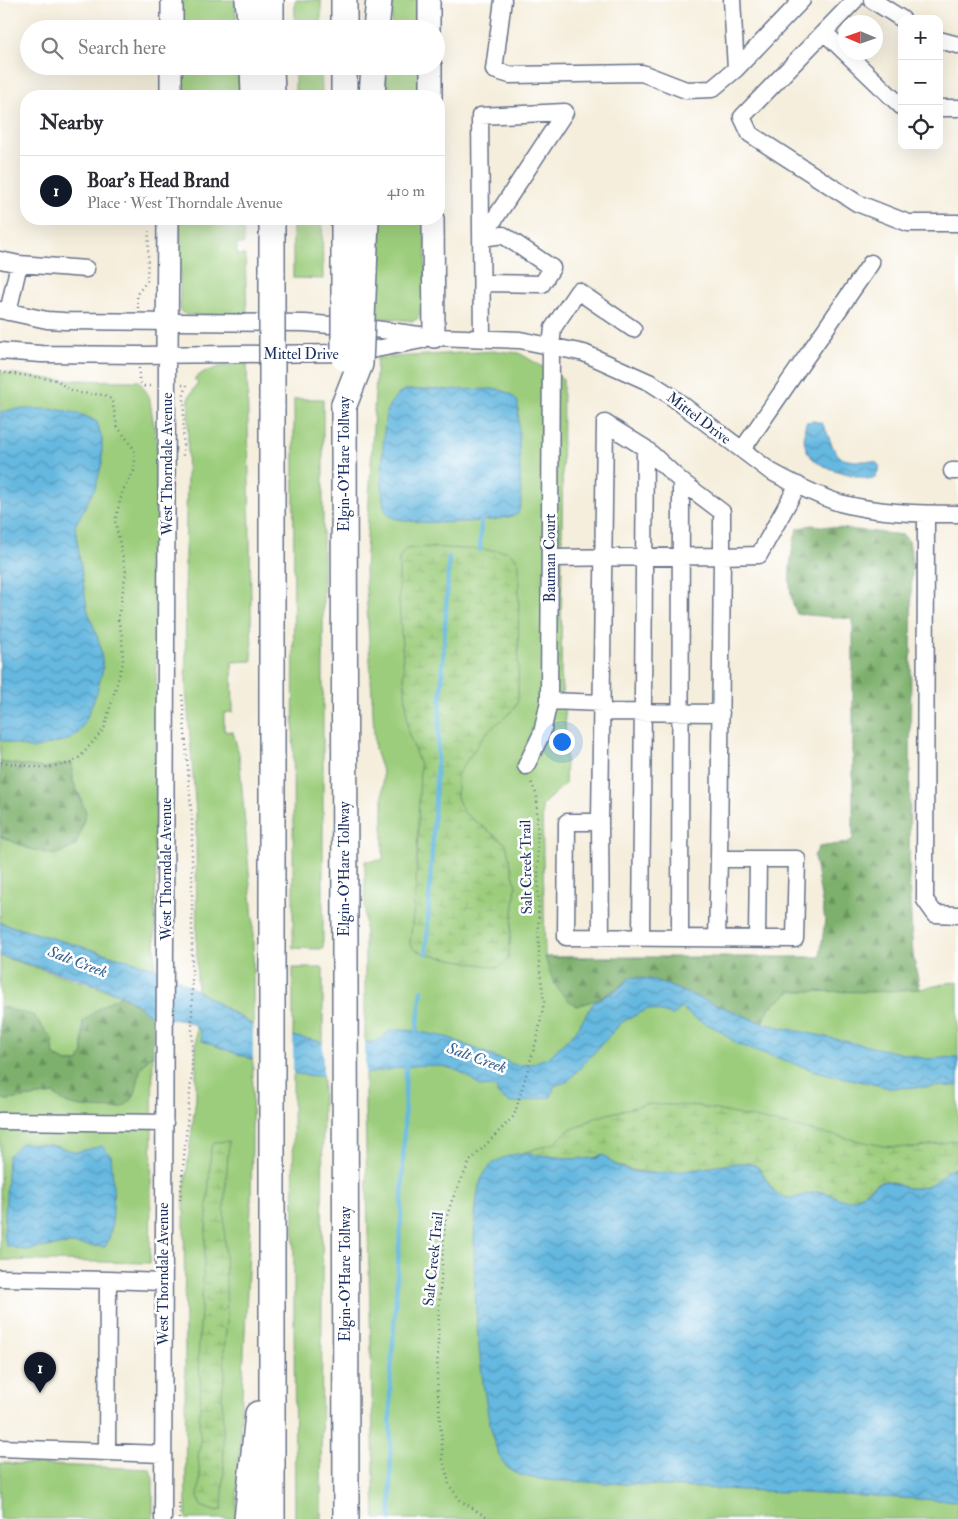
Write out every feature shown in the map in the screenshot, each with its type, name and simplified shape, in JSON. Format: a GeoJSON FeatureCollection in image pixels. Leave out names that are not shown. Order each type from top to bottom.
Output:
{"type":"FeatureCollection","features":[{"type":"Feature","properties":{"kind":"highway"},"geometry":{"type":"LineString","coordinates":[[248,0],[250,20]]}},
{"type":"Feature","properties":{"kind":"highway"},"geometry":{"type":"LineString","coordinates":[[271,0],[271,20]]}},
{"type":"Feature","properties":{"kind":"highway"},"geometry":{"type":"LineString","coordinates":[[344,0],[344,20]]}},
{"type":"Feature","properties":{"kind":"highway"},"geometry":{"type":"LineString","coordinates":[[377,20],[379,0]]}},
{"type":"Feature","properties":{"kind":"highway"},"geometry":{"type":"LineString","coordinates":[[253,75],[254,90]]}},
{"type":"Feature","properties":{"kind":"highway"},"geometry":{"type":"LineString","coordinates":[[272,75],[272,90]]}},
{"type":"Feature","properties":{"kind":"highway"},"geometry":{"type":"LineString","coordinates":[[344,75],[344,90]]}},
{"type":"Feature","properties":{"kind":"highway"},"geometry":{"type":"LineString","coordinates":[[372,90],[373,75]]}},
{"type":"Feature","properties":{"kind":"highway"},"geometry":{"type":"LineString","coordinates":[[265,225],[272,248]]}},
{"type":"Feature","properties":{"kind":"highway"},"geometry":{"type":"LineString","coordinates":[[272,225],[272,1519]]}},
{"type":"Feature","properties":{"kind":"highway","name":"Elgin-O'Hare Tollway"},"geometry":{"type":"LineString","coordinates":[[345,225],[354,273],[344,405],[346,1519]]}},
{"type":"Feature","properties":{"kind":"highway"},"geometry":{"type":"LineString","coordinates":[[354,273],[365,225]]}},
{"type":"Feature","properties":{"kind":"highway"},"geometry":{"type":"LineString","coordinates":[[246,1519],[272,1282]]}},
{"type":"Feature","properties":{"kind":"highway"},"geometry":{"type":"LineString","coordinates":[[347,1475],[350,1519]]}},
{"type":"Feature","properties":{"kind":"main road"},"geometry":{"type":"LineString","coordinates":[[172,0],[172,20]]}},
{"type":"Feature","properties":{"kind":"main road"},"geometry":{"type":"LineString","coordinates":[[428,0],[429,20]]}},
{"type":"Feature","properties":{"kind":"main road"},"geometry":{"type":"LineString","coordinates":[[171,75],[171,90]]}},
{"type":"Feature","properties":{"kind":"main road"},"geometry":{"type":"LineString","coordinates":[[430,75],[431,90]]}},
{"type":"Feature","properties":{"kind":"main road","name":"West Thorndale Avenue"},"geometry":{"type":"LineString","coordinates":[[167,355],[168,225]]}},
{"type":"Feature","properties":{"kind":"main road"},"geometry":{"type":"LineString","coordinates":[[433,225],[434,337]]}},
{"type":"Feature","properties":{"kind":"street"},"geometry":{"type":"LineString","coordinates":[[502,0],[494,70],[510,76],[642,73],[686,90],[712,89],[736,69],[802,0]]}},
{"type":"Feature","properties":{"kind":"street"},"geometry":{"type":"LineString","coordinates":[[732,0],[736,69]]}},
{"type":"Feature","properties":{"kind":"street"},"geometry":{"type":"LineString","coordinates":[[855,0],[742,117],[750,134],[857,203],[908,223],[958,223]]}},
{"type":"Feature","properties":{"kind":"street"},"geometry":{"type":"LineString","coordinates":[[872,0],[898,16]]}},
{"type":"Feature","properties":{"kind":"street"},"geometry":{"type":"LineString","coordinates":[[824,32],[901,105]]}},
{"type":"Feature","properties":{"kind":"street"},"geometry":{"type":"LineString","coordinates":[[943,41],[958,45]]}},
{"type":"Feature","properties":{"kind":"street"},"geometry":{"type":"LineString","coordinates":[[943,108],[958,108]]}},
{"type":"Feature","properties":{"kind":"street"},"geometry":{"type":"LineString","coordinates":[[482,238],[565,112],[480,116],[482,238],[483,283],[482,339]]}},
{"type":"Feature","properties":{"kind":"street"},"geometry":{"type":"LineString","coordinates":[[482,238],[503,235],[552,268],[542,284],[483,283]]}},
{"type":"Feature","properties":{"kind":"street"},"geometry":{"type":"LineString","coordinates":[[0,260],[19,264],[86,269]]}},
{"type":"Feature","properties":{"kind":"street"},"geometry":{"type":"LineString","coordinates":[[4,311],[19,264]]}},
{"type":"Feature","properties":{"kind":"street"},"geometry":{"type":"LineString","coordinates":[[742,450],[871,264]]}},
{"type":"Feature","properties":{"kind":"street","name":"Bauman Court"},"geometry":{"type":"LineString","coordinates":[[526,766],[542,733],[549,701],[551,347],[553,328],[578,290],[634,329]]}},
{"type":"Feature","properties":{"kind":"street","name":"Mittel Drive"},"geometry":{"type":"LineString","coordinates":[[4,311],[56,321],[305,323],[367,328],[434,337],[520,340],[584,353],[651,383],[770,471],[798,485],[840,503],[926,514],[958,514]]}},
{"type":"Feature","properties":{"kind":"street","name":"Mittel Drive"},"geometry":{"type":"LineString","coordinates":[[0,350],[41,354],[356,353],[434,337]]}},
{"type":"Feature","properties":{"kind":"street","name":"West Thorndale Avenue"},"geometry":{"type":"LineString","coordinates":[[163,1519],[162,1282],[166,946],[167,355]]}},
{"type":"Feature","properties":{"kind":"street"},"geometry":{"type":"LineString","coordinates":[[601,937],[600,822],[605,423],[645,448],[681,481],[722,512],[717,938]]}},
{"type":"Feature","properties":{"kind":"street"},"geometry":{"type":"LineString","coordinates":[[641,938],[645,448]]}},
{"type":"Feature","properties":{"kind":"street"},"geometry":{"type":"LineString","coordinates":[[680,938],[681,481]]}},
{"type":"Feature","properties":{"kind":"street"},"geometry":{"type":"LineString","coordinates":[[550,558],[759,555],[798,485]]}},
{"type":"Feature","properties":{"kind":"street"},"geometry":{"type":"LineString","coordinates":[[926,514],[925,900],[935,914],[958,914]]}},
{"type":"Feature","properties":{"kind":"street"},"geometry":{"type":"LineString","coordinates":[[549,701],[642,713],[721,713]]}},
{"type":"Feature","properties":{"kind":"street"},"geometry":{"type":"LineString","coordinates":[[600,822],[567,822],[566,937],[795,939],[797,859],[719,859]]}},
{"type":"Feature","properties":{"kind":"street"},"geometry":{"type":"LineString","coordinates":[[757,938],[758,859]]}},
{"type":"Feature","properties":{"kind":"street"},"geometry":{"type":"LineString","coordinates":[[0,1121],[164,1123]]}},
{"type":"Feature","properties":{"kind":"street"},"geometry":{"type":"LineString","coordinates":[[0,1278],[162,1282]]}},
{"type":"Feature","properties":{"kind":"street"},"geometry":{"type":"LineString","coordinates":[[107,1452],[108,1280]]}},
{"type":"Feature","properties":{"kind":"street"},"geometry":{"type":"LineString","coordinates":[[0,1448],[162,1454]]}},
{"type":"Feature","properties":{"kind":"path"},"geometry":{"type":"LineString","coordinates":[[138,302],[137,294],[146,281],[149,228]]}},
{"type":"Feature","properties":{"kind":"path"},"geometry":{"type":"LineString","coordinates":[[0,372],[58,380],[66,388],[79,393],[105,395],[112,400],[118,426],[134,449],[135,460],[134,471],[124,490],[115,521],[126,573],[118,619],[122,636],[123,662],[104,729],[81,756],[72,763],[44,768],[0,762]]}},
{"type":"Feature","properties":{"kind":"path"},"geometry":{"type":"LineString","coordinates":[[139,381],[144,386]]}},
{"type":"Feature","properties":{"kind":"path"},"geometry":{"type":"LineString","coordinates":[[183,464],[184,395],[187,385]]}},
{"type":"Feature","properties":{"kind":"path"},"geometry":{"type":"LineString","coordinates":[[180,1209],[192,1071],[191,799],[182,692]]}},
{"type":"Feature","properties":{"kind":"path","name":"Salt Creek Trail"},"geometry":{"type":"LineString","coordinates":[[490,1519],[461,1500],[448,1480],[443,1460],[437,1377],[439,1307],[445,1222],[460,1180],[470,1161],[514,1116],[518,1108],[538,1035],[544,1002],[539,962],[537,796]]}},
{"type":"Feature","properties":{"kind":"path"},"geometry":{"type":"LineString","coordinates":[[179,1501],[180,1519]]}},
{"type":"Feature","properties":{"kind":"green space"},"geometry":{"type":"Polygon","coordinates":[[[180,0],[235,0],[236,20],[180,20],[180,0]]]}},
{"type":"Feature","properties":{"kind":"green space"},"geometry":{"type":"Polygon","coordinates":[[[295,0],[321,0],[321,20],[295,20],[295,0]]]}},
{"type":"Feature","properties":{"kind":"green space"},"geometry":{"type":"Polygon","coordinates":[[[393,0],[420,0],[421,20],[392,20],[393,0]]]}},
{"type":"Feature","properties":{"kind":"green space"},"geometry":{"type":"Polygon","coordinates":[[[180,75],[240,75],[240,90],[180,90],[180,75]]]}},
{"type":"Feature","properties":{"kind":"green space"},"geometry":{"type":"Polygon","coordinates":[[[295,75],[321,75],[322,90],[295,90],[295,75]]]}},
{"type":"Feature","properties":{"kind":"green space"},"geometry":{"type":"Polygon","coordinates":[[[386,75],[422,75],[423,90],[385,90],[386,75]]]}},
{"type":"Feature","properties":{"kind":"green space"},"geometry":{"type":"Polygon","coordinates":[[[180,225],[243,225],[244,244],[237,244],[237,255],[245,255],[247,314],[186,315],[180,311],[180,225]]]}},
{"type":"Feature","properties":{"kind":"green space"},"geometry":{"type":"Polygon","coordinates":[[[293,225],[322,225],[323,279],[293,278],[293,225]]]}},
{"type":"Feature","properties":{"kind":"green space"},"geometry":{"type":"Polygon","coordinates":[[[379,225],[426,225],[425,307],[421,316],[413,321],[374,317],[379,225]]]}},
{"type":"Feature","properties":{"kind":"green space"},"geometry":{"type":"Polygon","coordinates":[[[496,351],[519,353],[563,379],[561,680],[565,719],[566,771],[565,784],[542,805],[545,957],[697,958],[920,989],[958,981],[958,1519],[375,1519],[365,1109],[365,861],[383,860],[383,774],[375,750],[365,571],[377,358],[496,351]]]}},
{"type":"Feature","properties":{"kind":"green space"},"geometry":{"type":"Polygon","coordinates":[[[247,363],[252,661],[232,662],[233,712],[224,713],[224,731],[233,732],[239,754],[253,919],[253,1025],[197,990],[196,813],[186,688],[185,555],[189,397],[198,383],[194,379],[204,372],[219,367],[247,363]]]}},
{"type":"Feature","properties":{"kind":"green space"},"geometry":{"type":"Polygon","coordinates":[[[0,372],[57,380],[139,381],[149,396],[157,443],[155,968],[0,923],[0,836],[30,849],[82,800],[73,781],[72,763],[44,768],[0,762],[0,372]]]}},
{"type":"Feature","properties":{"kind":"green space"},"geometry":{"type":"Polygon","coordinates":[[[294,399],[323,399],[323,949],[293,948],[294,399]]]}},
{"type":"Feature","properties":{"kind":"green space"},"geometry":{"type":"Polygon","coordinates":[[[811,525],[903,535],[909,541],[912,559],[909,881],[913,955],[920,989],[872,992],[792,991],[770,1007],[762,1023],[654,980],[632,977],[606,995],[576,1006],[559,990],[550,973],[545,957],[820,957],[825,920],[814,856],[819,847],[846,843],[853,839],[853,619],[797,614],[793,604],[790,583],[792,550],[797,529],[811,525]]]}},
{"type":"Feature","properties":{"kind":"green space"},"geometry":{"type":"Polygon","coordinates":[[[425,547],[507,551],[515,557],[519,565],[518,701],[511,712],[486,733],[457,775],[457,797],[463,812],[506,844],[516,886],[508,960],[498,968],[426,954],[415,950],[410,944],[416,886],[420,765],[408,732],[399,602],[399,559],[405,549],[425,547]]]}},
{"type":"Feature","properties":{"kind":"green space"},"geometry":{"type":"Polygon","coordinates":[[[0,762],[44,768],[72,763],[73,781],[86,812],[76,846],[54,855],[30,849],[0,836],[0,762]]]}},
{"type":"Feature","properties":{"kind":"green space"},"geometry":{"type":"Polygon","coordinates":[[[0,956],[122,995],[102,1006],[83,1021],[83,1052],[79,1062],[67,1062],[54,1056],[52,1039],[5,1007],[0,1007],[0,956]]]}},
{"type":"Feature","properties":{"kind":"green space"},"geometry":{"type":"Polygon","coordinates":[[[293,968],[323,968],[323,1042],[293,1038],[293,968]]]}},
{"type":"Feature","properties":{"kind":"green space"},"geometry":{"type":"Polygon","coordinates":[[[122,995],[153,1016],[153,1055],[142,1066],[135,1093],[128,1103],[120,1108],[101,1109],[71,1105],[54,1094],[7,1100],[0,1098],[0,1007],[33,1015],[52,1039],[54,1056],[67,1062],[79,1062],[83,1052],[83,1021],[102,1006],[122,995]]]}},
{"type":"Feature","properties":{"kind":"green space"},"geometry":{"type":"Polygon","coordinates":[[[196,1026],[202,1033],[202,1041],[253,1059],[251,1208],[236,1519],[186,1519],[184,1193],[196,1098],[196,1026]]]}},
{"type":"Feature","properties":{"kind":"green space"},"geometry":{"type":"Polygon","coordinates":[[[153,1055],[150,1263],[0,1260],[0,1098],[7,1100],[54,1094],[67,1104],[137,1086],[141,1069],[153,1055]]]}},
{"type":"Feature","properties":{"kind":"green space"},"geometry":{"type":"Polygon","coordinates":[[[293,1073],[323,1076],[321,1519],[295,1519],[293,1073]]]}},
{"type":"Feature","properties":{"kind":"green space"},"geometry":{"type":"Polygon","coordinates":[[[645,1104],[698,1106],[883,1146],[914,1148],[958,1140],[958,1168],[947,1170],[939,1179],[923,1187],[911,1188],[889,1181],[882,1182],[847,1201],[821,1192],[796,1198],[786,1198],[775,1192],[761,1171],[751,1164],[734,1164],[676,1173],[649,1173],[623,1167],[600,1155],[584,1160],[574,1160],[522,1153],[555,1143],[566,1132],[597,1117],[645,1104]]]}},
{"type":"Feature","properties":{"kind":"green space"},"geometry":{"type":"Polygon","coordinates":[[[229,1141],[224,1210],[227,1321],[224,1351],[225,1375],[222,1393],[224,1472],[222,1510],[214,1511],[201,1506],[198,1497],[201,1386],[198,1358],[211,1148],[215,1142],[229,1141]]]}},
{"type":"Feature","properties":{"kind":"green space"},"geometry":{"type":"Polygon","coordinates":[[[0,1463],[150,1469],[153,1480],[153,1519],[0,1519],[0,1463]]]}},
{"type":"Feature","properties":{"kind":"water"},"geometry":{"type":"Polygon","coordinates":[[[499,389],[512,395],[518,402],[521,503],[518,514],[494,520],[433,523],[414,522],[390,516],[385,509],[383,499],[382,458],[387,410],[394,399],[404,390],[499,389]]]}},
{"type":"Feature","properties":{"kind":"water"},"geometry":{"type":"Polygon","coordinates":[[[16,409],[68,411],[88,417],[97,422],[102,439],[102,463],[96,486],[75,526],[87,608],[100,645],[103,668],[97,692],[85,722],[77,734],[70,739],[33,749],[0,740],[0,412],[16,409]]]}},
{"type":"Feature","properties":{"kind":"water"},"geometry":{"type":"Polygon","coordinates":[[[806,422],[822,423],[838,455],[851,461],[876,462],[880,467],[875,478],[867,479],[830,468],[820,464],[812,457],[806,448],[804,437],[806,422]]]}},
{"type":"Feature","properties":{"kind":"water","name":"Salt Creek"},"geometry":{"type":"Polygon","coordinates":[[[0,923],[165,971],[260,1030],[323,1042],[376,1042],[391,1030],[408,1030],[447,1037],[515,1065],[531,1064],[549,1057],[575,1032],[594,1002],[617,990],[631,977],[654,980],[762,1023],[927,1059],[958,1057],[958,1086],[890,1088],[815,1071],[737,1044],[719,1030],[694,1018],[682,1008],[673,1015],[648,1009],[622,1022],[567,1082],[554,1086],[551,1097],[511,1103],[497,1094],[497,1089],[491,1086],[480,1087],[467,1076],[452,1069],[437,1066],[420,1065],[347,1077],[296,1074],[202,1041],[200,1033],[191,1023],[153,1016],[125,997],[107,989],[77,978],[0,956],[0,923]]]}},
{"type":"Feature","properties":{"kind":"water"},"geometry":{"type":"Polygon","coordinates":[[[21,1143],[51,1145],[76,1152],[102,1146],[111,1155],[113,1216],[109,1239],[105,1247],[70,1244],[24,1250],[6,1246],[4,1233],[8,1156],[21,1143]]]}},
{"type":"Feature","properties":{"kind":"water"},"geometry":{"type":"Polygon","coordinates":[[[522,1153],[576,1159],[595,1158],[604,1155],[617,1165],[633,1171],[651,1173],[690,1170],[727,1164],[751,1164],[761,1171],[775,1192],[786,1198],[796,1198],[821,1192],[850,1200],[860,1196],[877,1184],[887,1181],[911,1188],[923,1187],[939,1179],[947,1170],[958,1168],[958,1501],[546,1480],[523,1476],[508,1468],[504,1464],[495,1444],[487,1411],[477,1322],[474,1233],[477,1199],[485,1172],[498,1160],[522,1153]]]}},
{"type":"Feature","properties":{"kind":"pier"},"geometry":{"type":"Polygon","coordinates":[[[253,1022],[261,1027],[293,1035],[293,1076],[253,1062],[253,1022]]]}},
{"type":"Feature","properties":{"kind":"pier"},"geometry":{"type":"Polygon","coordinates":[[[323,1040],[365,1040],[365,1075],[354,1078],[323,1079],[323,1040]]]}},
{"type":"Feature","properties":{"kind":"waterway"},"geometry":{"type":"LineString","coordinates":[[480,550],[481,521]]}},
{"type":"Feature","properties":{"kind":"waterway"},"geometry":{"type":"LineString","coordinates":[[426,954],[449,557]]}},
{"type":"Feature","properties":{"kind":"waterway"},"geometry":{"type":"LineString","coordinates":[[416,1036],[422,990]]}},
{"type":"Feature","properties":{"kind":"waterway"},"geometry":{"type":"LineString","coordinates":[[391,1519],[390,1388],[402,1201],[406,1061]]}},
{"type":"Feature","properties":{"kind":"place","name":"Boar's Head Brand"},"geometry":{"type":"Point","coordinates":[40,1393]}}]}
